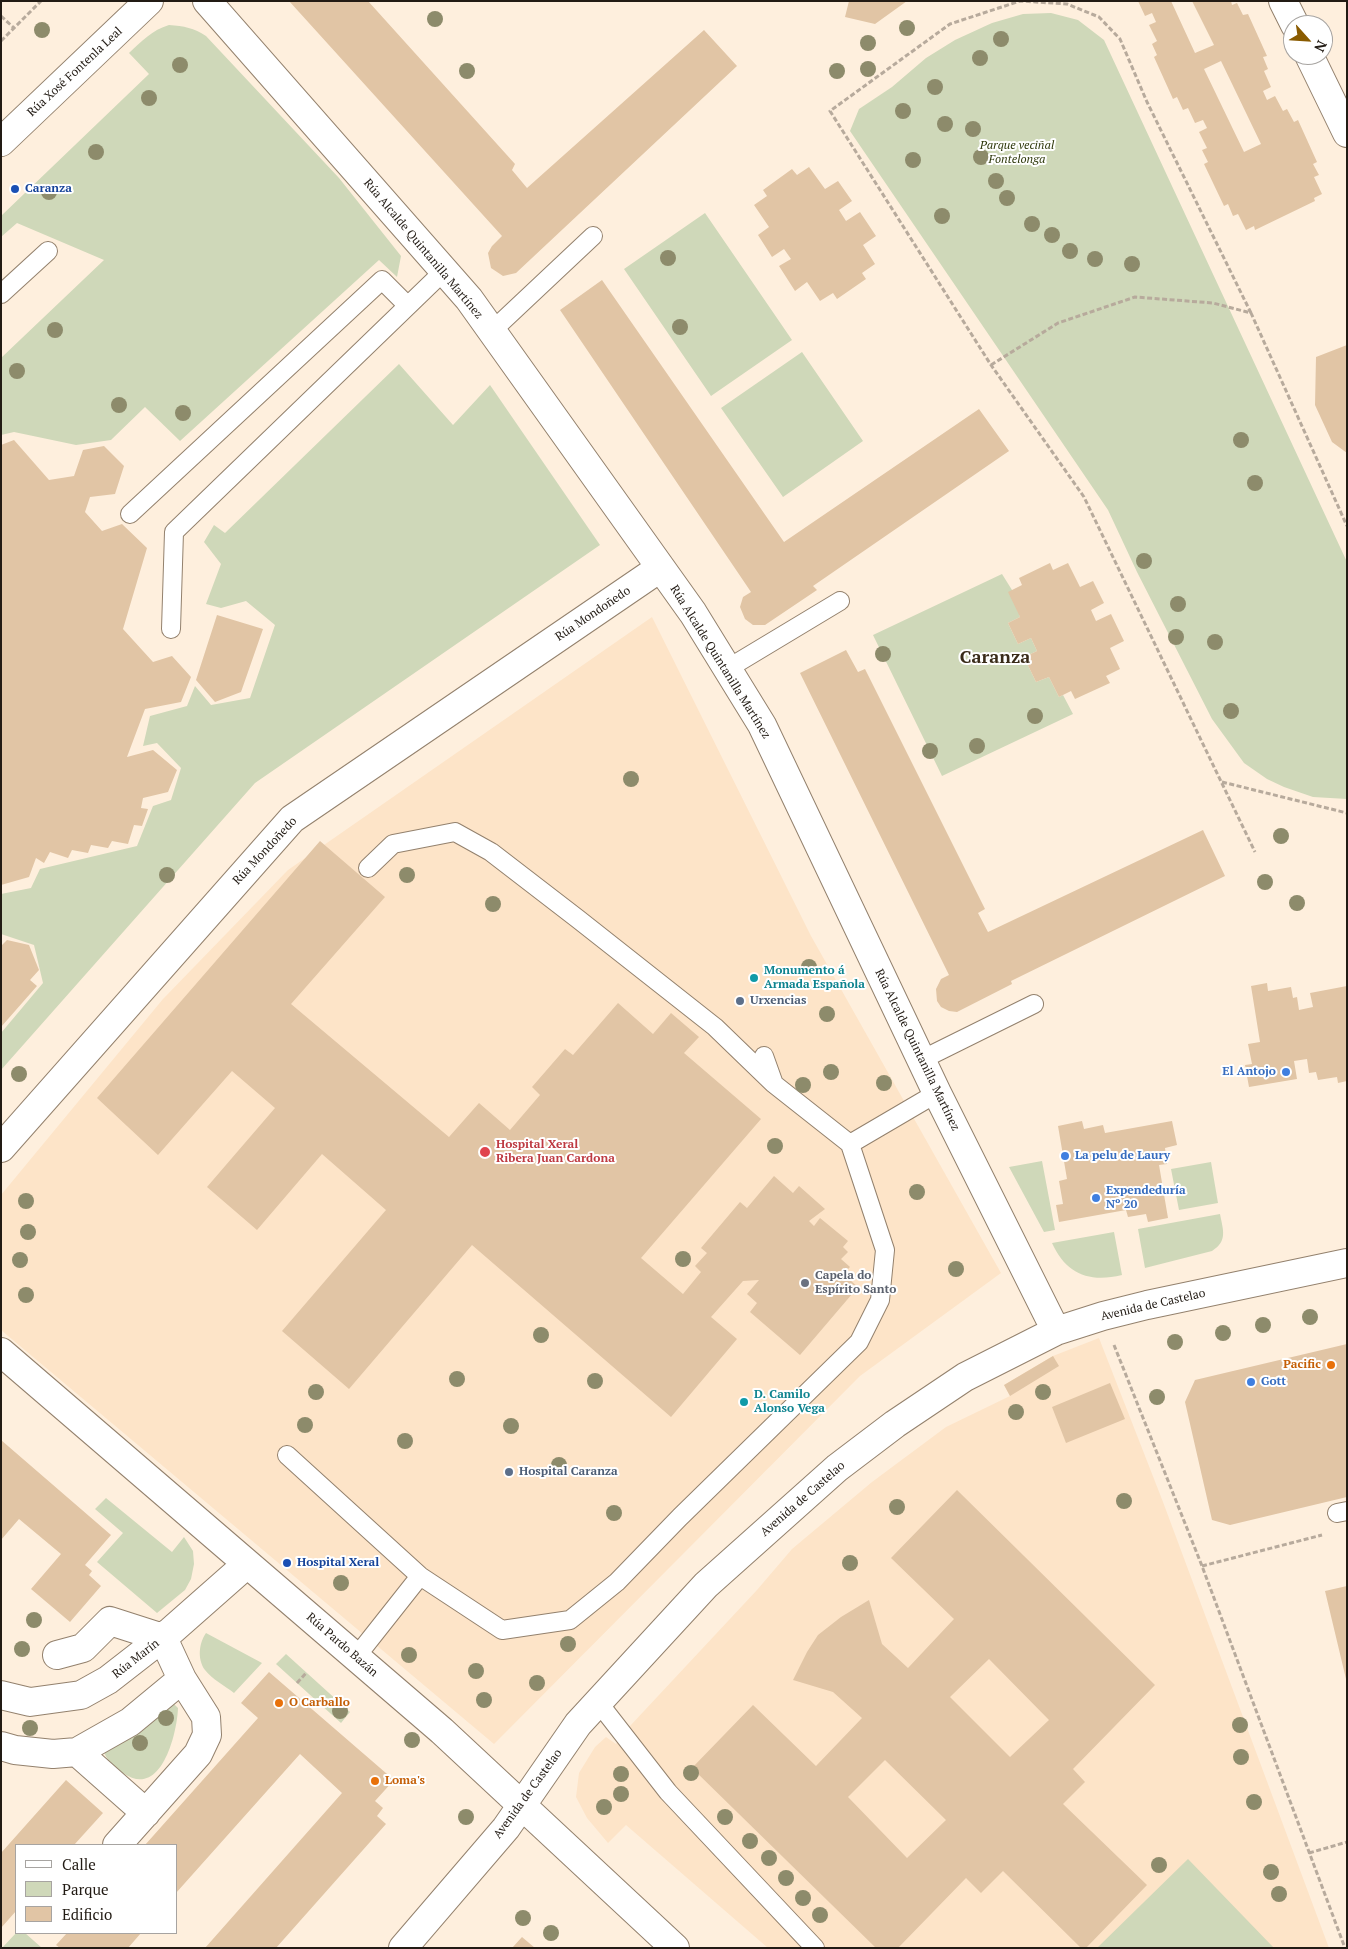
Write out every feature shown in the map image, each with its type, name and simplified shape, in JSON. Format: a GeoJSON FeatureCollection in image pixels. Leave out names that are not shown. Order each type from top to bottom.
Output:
{"type":"FeatureCollection","features":[{"type":"Feature","properties":{"kind":"street","name":"Rúa Xosé Fontenla Leal"},"geometry":{"type":"LineString","coordinates":[[1,142],[149,1]]}},
{"type":"Feature","properties":{"kind":"street","name":"Rúa Alcalde Quintanilla Martínez"},"geometry":{"type":"LineString","coordinates":[[207,1],[469,299],[693,613],[762,725],[937,1093],[1056,1331]]}},
{"type":"Feature","properties":{"kind":"street"},"geometry":{"type":"LineString","coordinates":[[1283,1],[1289,15]]}},
{"type":"Feature","properties":{"kind":"street"},"geometry":{"type":"LineString","coordinates":[[1314,65],[1347,133]]}},
{"type":"Feature","properties":{"kind":"street","name":"Rúa Mondoñedo"},"geometry":{"type":"LineString","coordinates":[[1,1148],[292,820],[660,568]]}},
{"type":"Feature","properties":{"kind":"street","name":"Avenida de Castelao"},"geometry":{"type":"LineString","coordinates":[[403,1948],[506,1828],[578,1724],[706,1585],[837,1468],[895,1424],[965,1377],[1056,1331],[1103,1316],[1166,1301],[1347,1263]]}},
{"type":"Feature","properties":{"kind":"street","name":"Rúa Pardo Bazán"},"geometry":{"type":"LineString","coordinates":[[1,1352],[442,1731],[675,1948]]}},
{"type":"Feature","properties":{"kind":"street","name":"Rúa Marín"},"geometry":{"type":"LineString","coordinates":[[1,1695],[30,1702],[81,1695],[108,1680],[163,1638],[247,1564]]}},
{"type":"Feature","properties":{"kind":"street"},"geometry":{"type":"LineString","coordinates":[[57,1655],[83,1648],[110,1621],[163,1638],[182,1679],[206,1717],[207,1735],[198,1754],[119,1844]]}},
{"type":"Feature","properties":{"kind":"street"},"geometry":{"type":"LineString","coordinates":[[1,1746],[15,1750],[53,1754],[77,1752],[130,1722],[182,1679]]}},
{"type":"Feature","properties":{"kind":"street"},"geometry":{"type":"LineString","coordinates":[[77,1752],[146,1813]]}},
{"type":"Feature","properties":{"kind":"lane"},"geometry":{"type":"LineString","coordinates":[[492,331],[593,236]]}},
{"type":"Feature","properties":{"kind":"lane"},"geometry":{"type":"LineString","coordinates":[[1,294],[48,251]]}},
{"type":"Feature","properties":{"kind":"lane"},"geometry":{"type":"LineString","coordinates":[[171,629],[174,532],[444,271]]}},
{"type":"Feature","properties":{"kind":"lane"},"geometry":{"type":"LineString","coordinates":[[130,514],[382,280],[408,306]]}},
{"type":"Feature","properties":{"kind":"lane"},"geometry":{"type":"LineString","coordinates":[[727,669],[840,601]]}},
{"type":"Feature","properties":{"kind":"lane"},"geometry":{"type":"LineString","coordinates":[[287,1454],[420,1576],[502,1630],[570,1620],[617,1582],[680,1517],[859,1342],[880,1300],[884,1250],[850,1144],[774,1084],[715,1027],[491,852],[454,832],[393,844],[368,868]]}},
{"type":"Feature","properties":{"kind":"lane"},"geometry":{"type":"LineString","coordinates":[[921,1060],[1034,1004]]}},
{"type":"Feature","properties":{"kind":"lane"},"geometry":{"type":"LineString","coordinates":[[764,1056],[774,1084]]}},
{"type":"Feature","properties":{"kind":"lane"},"geometry":{"type":"LineString","coordinates":[[850,1144],[937,1093]]}},
{"type":"Feature","properties":{"kind":"lane"},"geometry":{"type":"LineString","coordinates":[[356,1657],[420,1576]]}},
{"type":"Feature","properties":{"kind":"lane"},"geometry":{"type":"LineString","coordinates":[[598,1702],[668,1792],[815,1948]]}},
{"type":"Feature","properties":{"kind":"path"},"geometry":{"type":"LineString","coordinates":[[1,41],[41,1]]}},
{"type":"Feature","properties":{"kind":"path"},"geometry":{"type":"LineString","coordinates":[[1255,852],[1084,497],[991,365],[830,111],[950,24],[1020,2],[1068,4],[1099,17],[1120,39],[1147,102],[1251,313],[1347,526]]}},
{"type":"Feature","properties":{"kind":"path"},"geometry":{"type":"LineString","coordinates":[[1,16],[14,28]]}},
{"type":"Feature","properties":{"kind":"path"},"geometry":{"type":"LineString","coordinates":[[991,365],[1058,323],[1135,297],[1213,303],[1251,313]]}},
{"type":"Feature","properties":{"kind":"path"},"geometry":{"type":"LineString","coordinates":[[1221,782],[1347,813]]}},
{"type":"Feature","properties":{"kind":"path"},"geometry":{"type":"LineString","coordinates":[[1103,1316],[1128,1384],[1202,1566],[1345,1948]]}},
{"type":"Feature","properties":{"kind":"path"},"geometry":{"type":"LineString","coordinates":[[1202,1566],[1329,1533]]}},
{"type":"Feature","properties":{"kind":"path"},"geometry":{"type":"LineString","coordinates":[[297,1683],[306,1672]]}},
{"type":"Feature","properties":{"kind":"path"},"geometry":{"type":"LineString","coordinates":[[1309,1853],[1347,1842]]}},
{"type":"Feature","properties":{"kind":"shaded area","name":"Hospital Xeral Ribera Juan Cardona"},"geometry":{"type":"Polygon","coordinates":[[[652,617],[811,936],[1001,1273],[860,1376],[494,1744],[1,1330],[1,1195],[163,999],[288,870],[652,617]]]}},
{"type":"Feature","properties":{"kind":"shaded area"},"geometry":{"type":"Polygon","coordinates":[[[1099,1338],[1163,1502],[1329,1948],[768,1948],[626,1825],[608,1843],[587,1818],[576,1797],[579,1773],[595,1747],[606,1737],[616,1744],[630,1726],[757,1590],[792,1549],[872,1482],[946,1427],[1010,1396],[1004,1385],[1053,1356],[1099,1338]]]}},
{"type":"Feature","properties":{"kind":"green space","name":"Parque veciñal Fontelonga"},"geometry":{"type":"Polygon","coordinates":[[[1051,13],[1078,20],[1104,40],[1347,562],[1347,799],[1313,797],[1284,787],[1267,779],[1244,763],[1212,719],[1137,572],[1108,510],[850,131],[859,109],[892,87],[926,58],[955,40],[992,23],[1023,14],[1051,13]]]}},
{"type":"Feature","properties":{"kind":"green space"},"geometry":{"type":"Polygon","coordinates":[[[169,25],[189,28],[206,36],[339,178],[401,256],[397,277],[379,260],[180,441],[145,407],[111,440],[76,445],[14,432],[1,435],[1,358],[104,260],[17,223],[1,237],[1,216],[149,74],[129,53],[152,33],[169,25]]]}},
{"type":"Feature","properties":{"kind":"green space"},"geometry":{"type":"Polygon","coordinates":[[[705,213],[792,340],[711,396],[624,269],[705,213]]]}},
{"type":"Feature","properties":{"kind":"green space"},"geometry":{"type":"Polygon","coordinates":[[[802,352],[863,441],[783,497],[721,408],[802,352]]]}},
{"type":"Feature","properties":{"kind":"green space"},"geometry":{"type":"Polygon","coordinates":[[[399,364],[453,425],[490,385],[600,545],[255,783],[1,1070],[1,1033],[43,983],[34,945],[1,934],[1,894],[31,888],[40,869],[137,846],[153,806],[171,800],[181,768],[157,743],[143,746],[150,716],[187,706],[195,686],[211,705],[250,698],[275,625],[246,601],[221,608],[206,604],[221,564],[204,542],[214,525],[225,533],[399,364]]]}},
{"type":"Feature","properties":{"kind":"green space"},"geometry":{"type":"Polygon","coordinates":[[[1002,574],[1012,590],[1020,617],[1008,623],[1018,644],[1031,638],[1037,651],[1024,657],[1036,682],[1049,677],[1059,697],[1063,695],[1073,714],[942,776],[873,635],[1002,574]]]}},
{"type":"Feature","properties":{"kind":"green space"},"geometry":{"type":"Polygon","coordinates":[[[1042,1161],[1055,1230],[1044,1232],[1009,1167],[1042,1161]]]}},
{"type":"Feature","properties":{"kind":"green space"},"geometry":{"type":"Polygon","coordinates":[[[1211,1162],[1218,1203],[1179,1210],[1171,1169],[1211,1162]]]}},
{"type":"Feature","properties":{"kind":"green space"},"geometry":{"type":"Polygon","coordinates":[[[1220,1214],[1223,1235],[1220,1243],[1212,1251],[1145,1268],[1138,1229],[1220,1214]]]}},
{"type":"Feature","properties":{"kind":"green space"},"geometry":{"type":"Polygon","coordinates":[[[1114,1232],[1122,1275],[1099,1278],[1080,1274],[1064,1262],[1052,1243],[1114,1232]]]}},
{"type":"Feature","properties":{"kind":"green space"},"geometry":{"type":"Polygon","coordinates":[[[106,1498],[172,1552],[184,1537],[193,1551],[194,1564],[191,1579],[185,1590],[157,1613],[97,1562],[123,1533],[95,1509],[106,1498]]]}},
{"type":"Feature","properties":{"kind":"green space"},"geometry":{"type":"Polygon","coordinates":[[[206,1633],[262,1663],[234,1693],[211,1676],[202,1666],[200,1651],[206,1633]]]}},
{"type":"Feature","properties":{"kind":"green space"},"geometry":{"type":"Polygon","coordinates":[[[286,1654],[350,1712],[341,1723],[276,1664],[286,1654]]]}},
{"type":"Feature","properties":{"kind":"green space"},"geometry":{"type":"Polygon","coordinates":[[[173,1703],[178,1708],[174,1733],[170,1747],[157,1771],[147,1778],[136,1779],[116,1768],[106,1757],[103,1750],[173,1703]]]}},
{"type":"Feature","properties":{"kind":"green space"},"geometry":{"type":"Polygon","coordinates":[[[1188,1859],[1274,1948],[1097,1948],[1188,1859]]]}},
{"type":"Feature","properties":{"kind":"green space"},"geometry":{"type":"Polygon","coordinates":[[[15,1934],[26,1934],[42,1948],[2,1948],[15,1934]]]}},
{"type":"Feature","properties":{"kind":"building"},"geometry":{"type":"Polygon","coordinates":[[[289,1],[368,1],[515,164],[512,170],[527,188],[704,30],[737,66],[516,273],[503,276],[491,268],[488,253],[502,236],[289,1]]]}},
{"type":"Feature","properties":{"kind":"building"},"geometry":{"type":"Polygon","coordinates":[[[849,1],[907,1],[875,24],[845,17],[849,1]]]}},
{"type":"Feature","properties":{"kind":"building"},"geometry":{"type":"Polygon","coordinates":[[[1138,1],[1171,1],[1195,53],[1214,45],[1192,1],[1231,1],[1232,5],[1237,3],[1243,15],[1248,14],[1267,56],[1263,57],[1268,69],[1264,71],[1271,87],[1263,91],[1267,100],[1275,96],[1283,111],[1287,109],[1294,122],[1298,120],[1317,162],[1313,164],[1319,175],[1314,177],[1322,194],[1314,198],[1315,201],[1255,230],[1254,226],[1246,230],[1238,214],[1233,216],[1228,204],[1224,206],[1204,164],[1208,162],[1202,150],[1207,148],[1199,132],[1207,128],[1203,120],[1195,123],[1188,108],[1183,110],[1177,97],[1173,99],[1154,57],[1157,55],[1152,44],[1157,41],[1149,25],[1156,22],[1152,13],[1145,16],[1138,1]],[[1221,61],[1204,69],[1244,152],[1261,144],[1221,61]]]}},
{"type":"Feature","properties":{"kind":"building"},"geometry":{"type":"Polygon","coordinates":[[[809,167],[825,189],[838,181],[852,201],[839,210],[846,221],[860,212],[876,236],[863,245],[875,264],[862,273],[866,279],[837,299],[833,293],[820,301],[807,282],[795,291],[779,266],[791,259],[784,249],[772,257],[758,235],[769,227],[754,205],[767,196],[763,190],[792,169],[797,175],[809,167]]]}},
{"type":"Feature","properties":{"kind":"building"},"geometry":{"type":"Polygon","coordinates":[[[602,280],[784,542],[979,409],[1009,451],[813,586],[817,590],[765,625],[753,625],[745,619],[740,607],[743,597],[751,592],[560,310],[602,280]]]}},
{"type":"Feature","properties":{"kind":"building"},"geometry":{"type":"Polygon","coordinates":[[[1347,345],[1347,453],[1332,442],[1315,405],[1316,357],[1347,345]]]}},
{"type":"Feature","properties":{"kind":"building"},"geometry":{"type":"Polygon","coordinates":[[[14,440],[49,480],[74,476],[83,450],[104,446],[124,466],[115,494],[90,497],[85,512],[102,531],[122,524],[147,548],[123,629],[153,662],[172,656],[191,677],[181,702],[145,709],[127,757],[153,750],[177,770],[168,792],[143,798],[141,808],[148,809],[142,826],[134,825],[128,844],[112,841],[108,848],[91,845],[88,853],[72,850],[68,858],[50,852],[44,863],[36,858],[29,877],[1,885],[1,445],[14,440]]]}},
{"type":"Feature","properties":{"kind":"building"},"geometry":{"type":"Polygon","coordinates":[[[1050,563],[1053,570],[1068,563],[1080,587],[1093,581],[1104,603],[1091,610],[1096,621],[1111,614],[1124,641],[1110,648],[1120,669],[1106,676],[1110,683],[1075,699],[1071,691],[1059,697],[1049,677],[1036,682],[1024,657],[1037,651],[1031,638],[1018,644],[1008,623],[1020,617],[1008,592],[1022,585],[1019,578],[1050,563]]]}},
{"type":"Feature","properties":{"kind":"building"},"geometry":{"type":"Polygon","coordinates":[[[217,615],[263,629],[241,692],[215,702],[196,680],[217,615]]]}},
{"type":"Feature","properties":{"kind":"building"},"geometry":{"type":"Polygon","coordinates":[[[846,650],[858,672],[865,669],[985,909],[978,913],[988,932],[1203,830],[1225,876],[1011,981],[1012,984],[957,1012],[941,1007],[937,1001],[936,989],[941,979],[949,975],[800,673],[846,650]]]}},
{"type":"Feature","properties":{"kind":"building"},"geometry":{"type":"Polygon","coordinates":[[[320,841],[385,897],[291,1004],[449,1137],[479,1103],[510,1130],[540,1095],[532,1087],[565,1049],[573,1055],[618,1003],[653,1034],[671,1013],[699,1037],[684,1053],[761,1119],[641,1258],[683,1294],[701,1272],[695,1266],[707,1253],[701,1248],[740,1202],[747,1208],[774,1176],[793,1193],[799,1186],[825,1209],[809,1221],[814,1226],[820,1218],[848,1241],[843,1247],[848,1252],[841,1259],[850,1267],[843,1274],[858,1287],[800,1355],[750,1312],[757,1303],[747,1294],[759,1280],[743,1281],[711,1317],[737,1339],[671,1417],[472,1245],[349,1389],[282,1331],[386,1210],[322,1154],[257,1230],[207,1187],[275,1108],[232,1071],[158,1155],[97,1098],[320,841]]]}},
{"type":"Feature","properties":{"kind":"building"},"geometry":{"type":"Polygon","coordinates":[[[7,940],[29,945],[39,970],[30,980],[37,986],[1,1027],[1,946],[7,940]]]}},
{"type":"Feature","properties":{"kind":"building"},"geometry":{"type":"Polygon","coordinates":[[[1267,983],[1268,991],[1291,987],[1293,998],[1297,997],[1299,1010],[1313,1007],[1310,993],[1347,986],[1347,1081],[1338,1083],[1337,1077],[1318,1080],[1316,1072],[1309,1073],[1307,1059],[1294,1061],[1297,1079],[1249,1087],[1245,1065],[1252,1064],[1248,1044],[1260,1042],[1251,986],[1267,983]]]}},
{"type":"Feature","properties":{"kind":"building"},"geometry":{"type":"Polygon","coordinates":[[[1082,1121],[1084,1129],[1103,1125],[1105,1133],[1172,1121],[1177,1145],[1165,1148],[1167,1164],[1159,1165],[1168,1218],[1148,1222],[1146,1214],[1128,1217],[1126,1210],[1059,1222],[1056,1205],[1063,1204],[1059,1181],[1067,1179],[1058,1126],[1082,1121]]]}},
{"type":"Feature","properties":{"kind":"building"},"geometry":{"type":"Polygon","coordinates":[[[1347,1344],[1347,1497],[1230,1525],[1212,1520],[1185,1402],[1195,1380],[1347,1344]]]}},
{"type":"Feature","properties":{"kind":"building"},"geometry":{"type":"Polygon","coordinates":[[[1053,1356],[1059,1366],[1010,1396],[1004,1385],[1053,1356]]]}},
{"type":"Feature","properties":{"kind":"building"},"geometry":{"type":"Polygon","coordinates":[[[1110,1383],[1125,1419],[1066,1443],[1052,1407],[1110,1383]]]}},
{"type":"Feature","properties":{"kind":"building"},"geometry":{"type":"Polygon","coordinates":[[[1,1440],[111,1535],[85,1565],[92,1571],[89,1575],[101,1586],[70,1622],[31,1589],[61,1554],[19,1519],[1,1540],[1,1440]]]}},
{"type":"Feature","properties":{"kind":"building"},"geometry":{"type":"Polygon","coordinates":[[[957,1490],[1155,1685],[1073,1769],[1085,1782],[1063,1804],[1147,1885],[1086,1948],[1081,1948],[1003,1871],[981,1893],[966,1878],[898,1948],[876,1948],[692,1768],[753,1705],[816,1766],[862,1718],[833,1692],[793,1680],[818,1635],[841,1617],[869,1600],[882,1644],[908,1668],[954,1619],[891,1558],[957,1490]],[[989,1659],[950,1697],[1010,1757],[1049,1720],[989,1659]],[[885,1760],[848,1797],[907,1858],[946,1820],[885,1760]]]}},
{"type":"Feature","properties":{"kind":"building"},"geometry":{"type":"Polygon","coordinates":[[[1347,1586],[1347,1679],[1346,1679],[1325,1591],[1347,1586]]]}},
{"type":"Feature","properties":{"kind":"building"},"geometry":{"type":"Polygon","coordinates":[[[269,1672],[394,1780],[375,1801],[383,1808],[377,1816],[386,1824],[276,1948],[205,1948],[342,1793],[300,1754],[178,1891],[178,1844],[146,1844],[258,1718],[241,1703],[269,1672]]]}},
{"type":"Feature","properties":{"kind":"building"},"geometry":{"type":"Polygon","coordinates":[[[66,1780],[103,1813],[75,1844],[15,1844],[15,1912],[1,1928],[1,1853],[66,1780]]]}},
{"type":"Feature","properties":{"kind":"building"},"geometry":{"type":"Polygon","coordinates":[[[66,1934],[140,1934],[128,1948],[60,1948],[56,1945],[66,1934]]]}},
{"type":"Feature","properties":{"kind":"building"},"geometry":{"type":"Polygon","coordinates":[[[522,1937],[535,1948],[512,1948],[522,1937]]]}},
{"type":"Feature","properties":{"kind":"place","name":"Caranza"},"geometry":{"type":"Point","coordinates":[15,189]}},
{"type":"Feature","properties":{"kind":"place","name":"Monumento á Armada Española"},"geometry":{"type":"Point","coordinates":[754,978]}},
{"type":"Feature","properties":{"kind":"place","name":"Urxencias"},"geometry":{"type":"Point","coordinates":[740,1001]}},
{"type":"Feature","properties":{"kind":"place","name":"El Antojo"},"geometry":{"type":"Point","coordinates":[1286,1072]}},
{"type":"Feature","properties":{"kind":"place","name":"Hospital Xeral Ribera Juan Cardona"},"geometry":{"type":"Point","coordinates":[485,1152]}},
{"type":"Feature","properties":{"kind":"place","name":"La pelu de Laury"},"geometry":{"type":"Point","coordinates":[1065,1156]}},
{"type":"Feature","properties":{"kind":"place","name":"Expendeduría Nº 20"},"geometry":{"type":"Point","coordinates":[1096,1198]}},
{"type":"Feature","properties":{"kind":"place","name":"Capela do Espírito Santo"},"geometry":{"type":"Point","coordinates":[805,1283]}},
{"type":"Feature","properties":{"kind":"place","name":"Pacific"},"geometry":{"type":"Point","coordinates":[1331,1365]}},
{"type":"Feature","properties":{"kind":"place","name":"Gott"},"geometry":{"type":"Point","coordinates":[1251,1382]}},
{"type":"Feature","properties":{"kind":"place","name":"D. Camilo Alonso Vega"},"geometry":{"type":"Point","coordinates":[744,1402]}},
{"type":"Feature","properties":{"kind":"place","name":"Hospital Caranza"},"geometry":{"type":"Point","coordinates":[509,1472]}},
{"type":"Feature","properties":{"kind":"place","name":"Hospital Xeral"},"geometry":{"type":"Point","coordinates":[287,1563]}},
{"type":"Feature","properties":{"kind":"place","name":"O Carballo"},"geometry":{"type":"Point","coordinates":[279,1703]}},
{"type":"Feature","properties":{"kind":"place","name":"Loma's"},"geometry":{"type":"Point","coordinates":[375,1781]}},
{"type":"Feature","properties":{"kind":"district","name":"Caranza"},"geometry":{"type":"Point","coordinates":[995,658]}}]}
